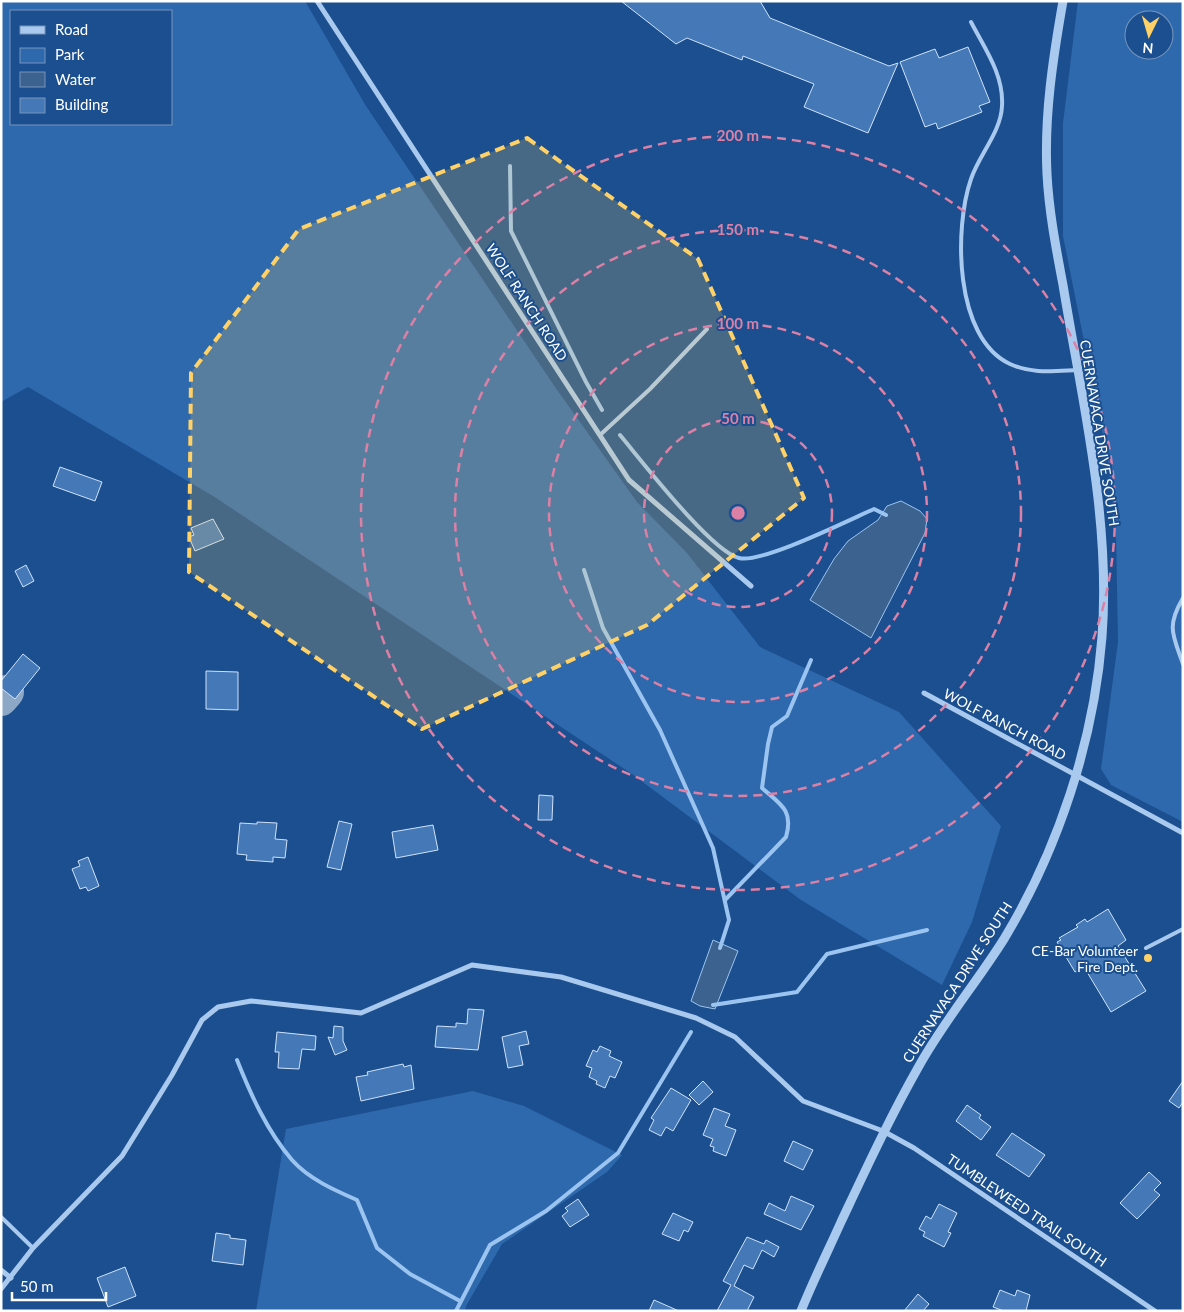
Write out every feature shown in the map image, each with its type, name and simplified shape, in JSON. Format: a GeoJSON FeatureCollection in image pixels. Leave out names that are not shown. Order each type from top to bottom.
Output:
{"type":"FeatureCollection","features":[{"type":"Feature","properties":{"kind":"street","name":"WOLF RANCH ROAD"},"geometry":{"type":"LineString","coordinates":[[317,1],[629,480],[750,586]]}},
{"type":"Feature","properties":{"kind":"street","name":"CUERNAVACA DRIVE SOUTH"},"geometry":{"type":"LineString","coordinates":[[801,1311],[883,1131],[935,1040],[1002,942],[1028,897],[1052,843],[1075,775],[1088,724],[1102,638],[1103,546],[1099,499],[1052,224],[1047,172],[1052,65],[1063,1]]}},
{"type":"Feature","properties":{"kind":"street","name":"WOLF RANCH ROAD"},"geometry":{"type":"LineString","coordinates":[[924,693],[1183,833]]}},
{"type":"Feature","properties":{"kind":"street","name":"TUMBLEWEED TRAIL SOUTH"},"geometry":{"type":"LineString","coordinates":[[1,1289],[33,1248],[122,1156],[172,1076],[202,1020],[218,1007],[251,1001],[361,1013],[472,965],[561,977],[696,1018],[735,1037],[803,1101],[883,1131],[914,1148],[1155,1311]]}},
{"type":"Feature","properties":{"kind":"street"},"geometry":{"type":"LineString","coordinates":[[1,1270],[11,1278]]}},
{"type":"Feature","properties":{"kind":"lane"},"geometry":{"type":"LineString","coordinates":[[971,22],[998,72],[1002,100],[1000,118],[971,178],[962,218],[961,268],[968,302],[980,334],[999,358],[1010,364],[1034,371],[1077,370]]}},
{"type":"Feature","properties":{"kind":"lane"},"geometry":{"type":"LineString","coordinates":[[600,435],[650,389],[707,328]]}},
{"type":"Feature","properties":{"kind":"lane"},"geometry":{"type":"LineString","coordinates":[[1183,598],[1176,610],[1170,628],[1183,664]]}},
{"type":"Feature","properties":{"kind":"lane"},"geometry":{"type":"LineString","coordinates":[[1146,948],[1183,929]]}},
{"type":"Feature","properties":{"kind":"lane"},"geometry":{"type":"LineString","coordinates":[[1,1217],[33,1248]]}},
{"type":"Feature","properties":{"kind":"highlighted area"},"geometry":{"type":"Polygon","coordinates":[[[527,138],[698,259],[804,498],[647,625],[422,729],[189,572],[191,373],[299,229],[527,138]]]}},
{"type":"Feature","properties":{"kind":"green space"},"geometry":{"type":"Polygon","coordinates":[[[1,1],[305,1],[366,106],[555,387],[637,502],[687,553],[760,647],[899,712],[1001,826],[972,922],[942,985],[801,900],[632,774],[213,496],[28,387],[1,402],[1,1]]]}},
{"type":"Feature","properties":{"kind":"green space"},"geometry":{"type":"Polygon","coordinates":[[[1078,1],[1183,1],[1183,822],[1111,785],[1101,769],[1118,642],[1116,533],[1106,451],[1063,236],[1063,123],[1078,1]]]}},
{"type":"Feature","properties":{"kind":"green space"},"geometry":{"type":"Polygon","coordinates":[[[473,1091],[524,1106],[622,1155],[607,1172],[502,1244],[466,1306],[465,1311],[256,1311],[286,1129],[473,1091]]]}},
{"type":"Feature","properties":{"kind":"water"},"geometry":{"type":"Polygon","coordinates":[[[901,501],[920,511],[927,519],[925,533],[871,638],[810,600],[834,559],[848,541],[878,520],[887,506],[901,501]]]}},
{"type":"Feature","properties":{"kind":"water"},"geometry":{"type":"Polygon","coordinates":[[[713,940],[738,951],[715,1009],[700,1006],[691,1001],[713,940]]]}},
{"type":"Feature","properties":{"kind":"building"},"geometry":{"type":"Polygon","coordinates":[[[621,1],[760,1],[770,18],[889,66],[898,63],[868,133],[804,107],[814,84],[743,56],[742,60],[687,38],[676,44],[621,1]]]}},
{"type":"Feature","properties":{"kind":"building"},"geometry":{"type":"Polygon","coordinates":[[[968,47],[990,102],[979,106],[982,112],[938,129],[936,123],[925,127],[900,62],[935,49],[939,58],[968,47]]]}},
{"type":"Feature","properties":{"kind":"building"},"geometry":{"type":"Polygon","coordinates":[[[60,467],[102,482],[95,501],[53,486],[60,467]]]}},
{"type":"Feature","properties":{"kind":"building"},"geometry":{"type":"Polygon","coordinates":[[[213,519],[224,539],[195,551],[189,537],[194,535],[191,528],[213,519]]]}},
{"type":"Feature","properties":{"kind":"building"},"geometry":{"type":"Polygon","coordinates":[[[26,565],[34,581],[23,587],[15,571],[26,565]]]}},
{"type":"Feature","properties":{"kind":"building"},"geometry":{"type":"Polygon","coordinates":[[[23,654],[40,668],[15,699],[1,688],[1,681],[23,654]]]}},
{"type":"Feature","properties":{"kind":"building"},"geometry":{"type":"Polygon","coordinates":[[[206,671],[238,672],[238,710],[206,709],[206,671]]]}},
{"type":"Feature","properties":{"kind":"building"},"geometry":{"type":"Polygon","coordinates":[[[539,795],[553,796],[552,820],[538,820],[539,795]]]}},
{"type":"Feature","properties":{"kind":"building"},"geometry":{"type":"Polygon","coordinates":[[[339,821],[352,824],[341,870],[327,867],[339,821]]]}},
{"type":"Feature","properties":{"kind":"building"},"geometry":{"type":"Polygon","coordinates":[[[257,822],[277,823],[275,839],[287,840],[285,858],[273,857],[273,862],[246,860],[247,855],[237,854],[240,823],[257,824],[257,822]]]}},
{"type":"Feature","properties":{"kind":"building"},"geometry":{"type":"Polygon","coordinates":[[[433,825],[438,850],[396,858],[392,832],[433,825]]]}},
{"type":"Feature","properties":{"kind":"building"},"geometry":{"type":"Polygon","coordinates":[[[88,857],[99,886],[88,891],[86,887],[80,889],[72,869],[80,866],[78,861],[88,857]]]}},
{"type":"Feature","properties":{"kind":"building"},"geometry":{"type":"Polygon","coordinates":[[[1108,909],[1126,940],[1118,946],[1146,991],[1111,1012],[1084,967],[1075,972],[1057,942],[1061,940],[1059,938],[1078,927],[1076,925],[1085,919],[1087,922],[1108,909]]]}},
{"type":"Feature","properties":{"kind":"building"},"geometry":{"type":"Polygon","coordinates":[[[468,1009],[484,1010],[478,1050],[435,1047],[437,1026],[456,1027],[456,1023],[467,1024],[468,1009]]]}},
{"type":"Feature","properties":{"kind":"building"},"geometry":{"type":"Polygon","coordinates":[[[334,1026],[343,1027],[343,1041],[347,1050],[335,1055],[328,1037],[333,1038],[334,1026]]]}},
{"type":"Feature","properties":{"kind":"building"},"geometry":{"type":"Polygon","coordinates":[[[526,1031],[529,1044],[519,1046],[523,1065],[508,1068],[502,1037],[526,1031]]]}},
{"type":"Feature","properties":{"kind":"building"},"geometry":{"type":"Polygon","coordinates":[[[277,1032],[316,1036],[315,1050],[302,1049],[299,1069],[278,1068],[279,1052],[275,1052],[277,1032]]]}},
{"type":"Feature","properties":{"kind":"building"},"geometry":{"type":"Polygon","coordinates":[[[600,1046],[611,1051],[609,1056],[622,1062],[615,1078],[610,1076],[605,1088],[596,1084],[597,1081],[589,1077],[592,1068],[586,1066],[593,1050],[597,1052],[600,1046]]]}},
{"type":"Feature","properties":{"kind":"building"},"geometry":{"type":"Polygon","coordinates":[[[403,1064],[404,1067],[411,1065],[414,1089],[361,1101],[356,1077],[368,1075],[367,1072],[403,1064]]]}},
{"type":"Feature","properties":{"kind":"building"},"geometry":{"type":"Polygon","coordinates":[[[703,1081],[713,1092],[699,1105],[689,1095],[703,1081]]]}},
{"type":"Feature","properties":{"kind":"building"},"geometry":{"type":"Polygon","coordinates":[[[1183,1081],[1183,1102],[1179,1108],[1169,1101],[1183,1081]]]}},
{"type":"Feature","properties":{"kind":"building"},"geometry":{"type":"Polygon","coordinates":[[[671,1088],[691,1100],[673,1131],[666,1127],[661,1136],[649,1130],[654,1120],[651,1118],[671,1088]]]}},
{"type":"Feature","properties":{"kind":"building"},"geometry":{"type":"Polygon","coordinates":[[[967,1105],[981,1115],[979,1118],[991,1127],[981,1140],[956,1121],[967,1105]]]}},
{"type":"Feature","properties":{"kind":"building"},"geometry":{"type":"Polygon","coordinates":[[[714,1108],[730,1114],[725,1126],[736,1130],[726,1156],[713,1151],[714,1147],[710,1146],[713,1139],[703,1135],[714,1108]]]}},
{"type":"Feature","properties":{"kind":"building"},"geometry":{"type":"Polygon","coordinates":[[[1012,1133],[1045,1155],[1029,1177],[996,1155],[1012,1133]]]}},
{"type":"Feature","properties":{"kind":"building"},"geometry":{"type":"Polygon","coordinates":[[[793,1141],[813,1150],[803,1170],[784,1161],[793,1141]]]}},
{"type":"Feature","properties":{"kind":"building"},"geometry":{"type":"Polygon","coordinates":[[[1149,1172],[1161,1183],[1154,1190],[1160,1195],[1137,1219],[1120,1203],[1149,1172]]]}},
{"type":"Feature","properties":{"kind":"building"},"geometry":{"type":"Polygon","coordinates":[[[791,1196],[814,1206],[801,1230],[764,1214],[769,1203],[785,1211],[791,1196]]]}},
{"type":"Feature","properties":{"kind":"building"},"geometry":{"type":"Polygon","coordinates":[[[578,1199],[589,1215],[570,1227],[562,1216],[568,1211],[565,1208],[578,1199]]]}},
{"type":"Feature","properties":{"kind":"building"},"geometry":{"type":"Polygon","coordinates":[[[939,1204],[957,1213],[948,1232],[951,1233],[944,1247],[923,1236],[925,1232],[919,1229],[926,1216],[931,1219],[939,1204]]]}},
{"type":"Feature","properties":{"kind":"building"},"geometry":{"type":"Polygon","coordinates":[[[673,1213],[693,1222],[688,1232],[684,1230],[679,1241],[662,1234],[673,1213]]]}},
{"type":"Feature","properties":{"kind":"building"},"geometry":{"type":"Polygon","coordinates":[[[216,1233],[230,1235],[230,1238],[246,1240],[243,1265],[212,1261],[216,1233]]]}},
{"type":"Feature","properties":{"kind":"building"},"geometry":{"type":"Polygon","coordinates":[[[747,1237],[764,1244],[766,1240],[779,1247],[774,1257],[762,1250],[753,1269],[744,1265],[734,1286],[754,1297],[747,1311],[717,1311],[731,1285],[723,1281],[747,1237]]]}},
{"type":"Feature","properties":{"kind":"building"},"geometry":{"type":"Polygon","coordinates":[[[125,1267],[136,1296],[108,1307],[97,1278],[125,1267]]]}},
{"type":"Feature","properties":{"kind":"building"},"geometry":{"type":"Polygon","coordinates":[[[1000,1290],[1015,1296],[1017,1290],[1030,1295],[1026,1311],[1004,1311],[993,1307],[1000,1290]]]}},
{"type":"Feature","properties":{"kind":"building"},"geometry":{"type":"Polygon","coordinates":[[[918,1294],[929,1304],[923,1311],[904,1311],[918,1294]]]}},
{"type":"Feature","properties":{"kind":"building"},"geometry":{"type":"Polygon","coordinates":[[[654,1300],[679,1311],[649,1311],[654,1300]]]}},
{"type":"Feature","properties":{"kind":"waterway"},"geometry":{"type":"LineString","coordinates":[[510,166],[511,231],[586,382],[602,410]]}},
{"type":"Feature","properties":{"kind":"waterway"},"geometry":{"type":"LineString","coordinates":[[620,435],[695,523],[727,552],[739,558],[750,558],[785,548],[874,509],[886,515]]}},
{"type":"Feature","properties":{"kind":"waterway"},"geometry":{"type":"LineString","coordinates":[[584,570],[603,628],[660,730],[713,848],[729,920],[720,948]]}},
{"type":"Feature","properties":{"kind":"waterway"},"geometry":{"type":"LineString","coordinates":[[725,900],[786,837],[788,828],[787,814],[780,803],[762,788],[768,744],[772,727],[787,716],[811,660]]}},
{"type":"Feature","properties":{"kind":"waterway"},"geometry":{"type":"LineString","coordinates":[[713,1005],[797,992],[827,954],[927,930]]}},
{"type":"Feature","properties":{"kind":"waterway"},"geometry":{"type":"LineString","coordinates":[[456,1311],[490,1245],[546,1211],[618,1153],[691,1032]]}},
{"type":"Feature","properties":{"kind":"waterway"},"geometry":{"type":"LineString","coordinates":[[237,1060],[260,1112],[292,1160],[314,1178],[357,1200],[377,1248],[410,1274],[460,1301]]}},
{"type":"Feature","properties":{"kind":"taxiway"},"geometry":{"type":"LineString","coordinates":[[1,699],[7,692]]}},
{"type":"Feature","properties":{"kind":"place","name":"CE-Bar Volunteer Fire Dept."},"geometry":{"type":"Point","coordinates":[1148,958]}}]}
